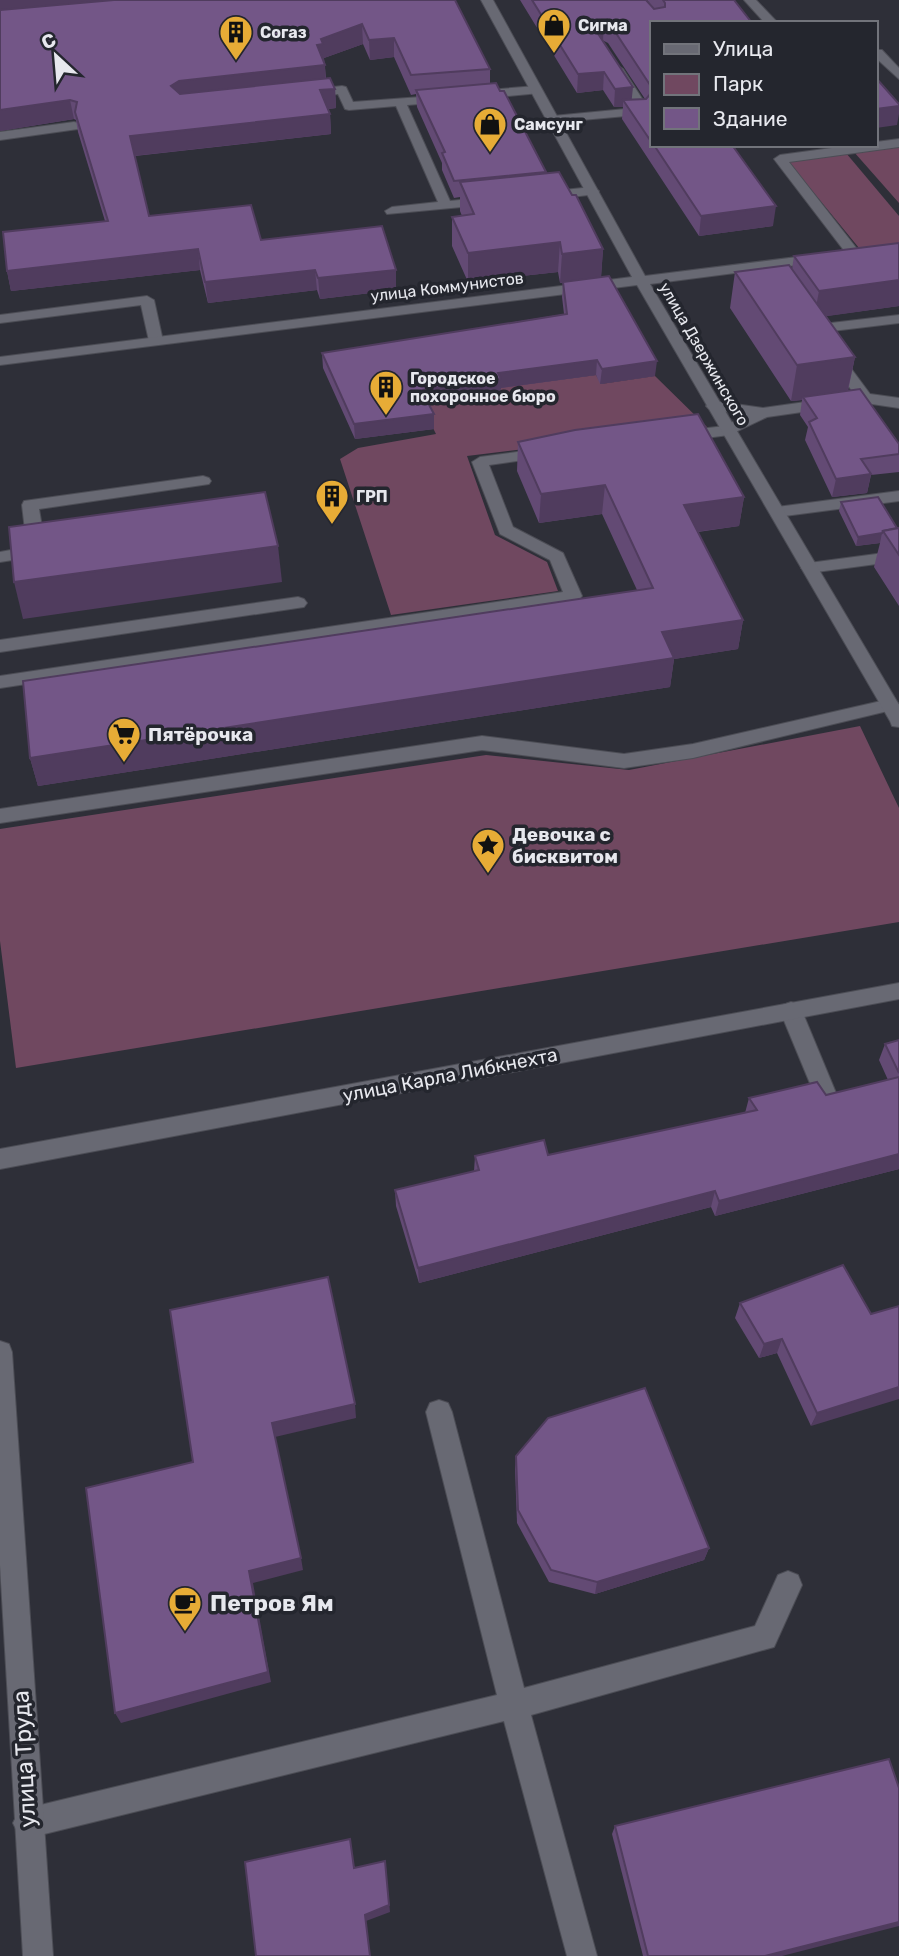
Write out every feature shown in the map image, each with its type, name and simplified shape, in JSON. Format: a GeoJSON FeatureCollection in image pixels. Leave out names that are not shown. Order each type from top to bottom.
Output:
{"type":"FeatureCollection","features":[{"type":"Feature","properties":{"kind":"street","name":"улица Дзержинского"},"geometry":{"type":"LineString","coordinates":[[487,0],[641,281],[894,713]]}},
{"type":"Feature","properties":{"kind":"street"},"geometry":{"type":"LineString","coordinates":[[750,0],[770,21]]}},
{"type":"Feature","properties":{"kind":"street"},"geometry":{"type":"LineString","coordinates":[[878,53],[899,59]]}},
{"type":"Feature","properties":{"kind":"street"},"geometry":{"type":"LineString","coordinates":[[878,54],[899,75]]}},
{"type":"Feature","properties":{"kind":"street"},"geometry":{"type":"LineString","coordinates":[[609,57],[648,105]]}},
{"type":"Feature","properties":{"kind":"street"},"geometry":{"type":"LineString","coordinates":[[294,95],[342,90],[348,106],[454,97]]}},
{"type":"Feature","properties":{"kind":"street"},"geometry":{"type":"LineString","coordinates":[[468,96],[536,90]]}},
{"type":"Feature","properties":{"kind":"street"},"geometry":{"type":"LineString","coordinates":[[400,102],[446,206]]}},
{"type":"Feature","properties":{"kind":"street"},"geometry":{"type":"LineString","coordinates":[[553,120],[648,105]]}},
{"type":"Feature","properties":{"kind":"street"},"geometry":{"type":"LineString","coordinates":[[0,136],[74,126]]}},
{"type":"Feature","properties":{"kind":"street","name":"улица Коммунистов"},"geometry":{"type":"LineString","coordinates":[[878,146],[899,143]]}},
{"type":"Feature","properties":{"kind":"street","name":"улица Коммунистов"},"geometry":{"type":"LineString","coordinates":[[0,360],[859,253],[780,159],[869,147]]}},
{"type":"Feature","properties":{"kind":"street"},"geometry":{"type":"LineString","coordinates":[[526,198],[592,191]]}},
{"type":"Feature","properties":{"kind":"street"},"geometry":{"type":"LineString","coordinates":[[392,211],[499,200]]}},
{"type":"Feature","properties":{"kind":"street"},"geometry":{"type":"LineString","coordinates":[[0,319],[147,300],[156,341]]}},
{"type":"Feature","properties":{"kind":"street"},"geometry":{"type":"LineString","coordinates":[[866,398],[814,330],[899,319]]}},
{"type":"Feature","properties":{"kind":"street"},"geometry":{"type":"LineString","coordinates":[[714,406],[763,413],[866,398],[899,403]]}},
{"type":"Feature","properties":{"kind":"street"},"geometry":{"type":"LineString","coordinates":[[658,439],[729,430],[763,413]]}},
{"type":"Feature","properties":{"kind":"street"},"geometry":{"type":"LineString","coordinates":[[0,682],[573,596],[557,557],[506,530],[480,462],[562,451]]}},
{"type":"Feature","properties":{"kind":"street"},"geometry":{"type":"LineString","coordinates":[[0,556],[43,550],[30,505],[203,481]]}},
{"type":"Feature","properties":{"kind":"street"},"geometry":{"type":"LineString","coordinates":[[777,512],[899,496]]}},
{"type":"Feature","properties":{"kind":"street"},"geometry":{"type":"LineString","coordinates":[[809,568],[899,556]]}},
{"type":"Feature","properties":{"kind":"street"},"geometry":{"type":"LineString","coordinates":[[0,646],[298,603]]}},
{"type":"Feature","properties":{"kind":"street"},"geometry":{"type":"LineString","coordinates":[[0,816],[482,743],[624,761],[693,751],[894,713]]}},
{"type":"Feature","properties":{"kind":"street","name":"улица Карла Либкнехта"},"geometry":{"type":"LineString","coordinates":[[0,1159],[899,991]]}},
{"type":"Feature","properties":{"kind":"street"},"geometry":{"type":"LineString","coordinates":[[790,1011],[825,1093]]}},
{"type":"Feature","properties":{"kind":"street","name":"улица Труда"},"geometry":{"type":"LineString","coordinates":[[0,1352],[38,1956]]}},
{"type":"Feature","properties":{"kind":"street"},"geometry":{"type":"LineString","coordinates":[[439,1412],[582,1956]]}},
{"type":"Feature","properties":{"kind":"street"},"geometry":{"type":"LineString","coordinates":[[28,1823],[514,1704],[764,1637],[788,1585]]}},
{"type":"Feature","properties":{"kind":"green space"},"geometry":{"type":"Polygon","coordinates":[[[899,146],[899,203],[854,152],[899,146]]]}},
{"type":"Feature","properties":{"kind":"green space"},"geometry":{"type":"Polygon","coordinates":[[[846,153],[899,216],[899,243],[859,248],[787,160],[846,153]]]}},
{"type":"Feature","properties":{"kind":"green space"},"geometry":{"type":"Polygon","coordinates":[[[596,375],[601,384],[655,376],[707,427],[467,456],[495,535],[547,562],[558,591],[391,615],[340,459],[358,448],[436,434],[418,398],[435,396],[446,401],[500,394],[498,388],[596,375]]]}},
{"type":"Feature","properties":{"kind":"green space"},"geometry":{"type":"Polygon","coordinates":[[[860,726],[899,808],[899,922],[16,1068],[0,941],[0,829],[486,755],[629,770],[860,726]]]}},
{"type":"Feature","properties":{"kind":"building"},"geometry":{"type":"Polygon","coordinates":[[[114,0],[455,0],[490,69],[411,75],[394,38],[369,40],[362,24],[321,39],[323,44],[317,45],[325,65],[179,81],[171,86],[180,94],[330,78],[335,89],[320,90],[330,114],[130,136],[149,216],[251,205],[261,240],[382,226],[396,270],[318,278],[315,270],[205,282],[198,249],[7,271],[3,232],[108,221],[75,112],[77,102],[70,100],[0,110],[0,10],[114,0]]]}},
{"type":"Feature","properties":{"kind":"building"},"geometry":{"type":"Polygon","coordinates":[[[532,0],[646,0],[654,9],[665,7],[663,0],[734,0],[750,21],[650,21],[650,85],[610,24],[604,21],[596,25],[595,29],[633,87],[615,89],[604,72],[578,74],[532,0]]]}},
{"type":"Feature","properties":{"kind":"building"},"geometry":{"type":"Polygon","coordinates":[[[878,80],[899,104],[878,109],[878,80]]]}},
{"type":"Feature","properties":{"kind":"building","name":"Самсунг"},"geometry":{"type":"Polygon","coordinates":[[[496,83],[500,91],[504,91],[546,172],[454,181],[442,153],[445,152],[416,90],[496,83]]]}},
{"type":"Feature","properties":{"kind":"building"},"geometry":{"type":"Polygon","coordinates":[[[650,94],[650,140],[623,100],[646,99],[650,94]]]}},
{"type":"Feature","properties":{"kind":"building"},"geometry":{"type":"Polygon","coordinates":[[[655,147],[733,147],[776,206],[701,216],[655,147]]]}},
{"type":"Feature","properties":{"kind":"building"},"geometry":{"type":"Polygon","coordinates":[[[559,172],[572,195],[576,195],[603,249],[562,254],[560,242],[468,253],[452,217],[474,214],[460,182],[559,172]]]}},
{"type":"Feature","properties":{"kind":"building"},"geometry":{"type":"Polygon","coordinates":[[[899,243],[899,280],[819,291],[794,256],[899,243]]]}},
{"type":"Feature","properties":{"kind":"building"},"geometry":{"type":"Polygon","coordinates":[[[789,265],[855,357],[797,365],[735,272],[789,265]]]}},
{"type":"Feature","properties":{"kind":"building"},"geometry":{"type":"Polygon","coordinates":[[[609,276],[657,361],[602,369],[597,360],[498,373],[501,379],[421,390],[434,414],[354,424],[322,353],[567,314],[563,282],[609,276]]]}},
{"type":"Feature","properties":{"kind":"building"},"geometry":{"type":"Polygon","coordinates":[[[860,389],[899,444],[899,454],[861,459],[871,474],[836,479],[809,422],[817,418],[803,397],[860,389]]]}},
{"type":"Feature","properties":{"kind":"building"},"geometry":{"type":"Polygon","coordinates":[[[698,414],[744,497],[684,505],[743,620],[662,632],[674,658],[30,758],[23,681],[653,588],[605,485],[541,494],[518,442],[575,430],[698,414]]]}},
{"type":"Feature","properties":{"kind":"building"},"geometry":{"type":"Polygon","coordinates":[[[265,492],[278,546],[14,582],[9,527],[265,492]]]}},
{"type":"Feature","properties":{"kind":"building"},"geometry":{"type":"Polygon","coordinates":[[[878,497],[897,528],[858,537],[841,502],[878,497]]]}},
{"type":"Feature","properties":{"kind":"building"},"geometry":{"type":"Polygon","coordinates":[[[899,528],[899,555],[883,531],[899,528]]]}},
{"type":"Feature","properties":{"kind":"building"},"geometry":{"type":"Polygon","coordinates":[[[899,1040],[899,1073],[885,1044],[899,1040]]]}},
{"type":"Feature","properties":{"kind":"building"},"geometry":{"type":"Polygon","coordinates":[[[899,1077],[899,1154],[719,1201],[715,1191],[418,1268],[395,1190],[479,1170],[475,1156],[544,1140],[548,1155],[757,1110],[749,1098],[817,1082],[826,1095],[899,1077]]]}},
{"type":"Feature","properties":{"kind":"building"},"geometry":{"type":"Polygon","coordinates":[[[843,1265],[871,1314],[899,1306],[899,1387],[817,1413],[782,1339],[764,1344],[740,1303],[843,1265]]]}},
{"type":"Feature","properties":{"kind":"building"},"geometry":{"type":"Polygon","coordinates":[[[328,1277],[355,1404],[272,1423],[301,1558],[249,1571],[268,1672],[115,1713],[86,1488],[193,1462],[170,1310],[328,1277]]]}},
{"type":"Feature","properties":{"kind":"building"},"geometry":{"type":"Polygon","coordinates":[[[645,1388],[709,1548],[597,1582],[551,1570],[518,1510],[516,1456],[548,1418],[645,1388]]]}},
{"type":"Feature","properties":{"kind":"building"},"geometry":{"type":"Polygon","coordinates":[[[889,1759],[899,1788],[899,1922],[765,1956],[648,1956],[615,1826],[889,1759]]]}},
{"type":"Feature","properties":{"kind":"building"},"geometry":{"type":"Polygon","coordinates":[[[350,1839],[354,1868],[385,1861],[389,1905],[365,1915],[370,1956],[256,1956],[245,1862],[350,1839]]]}},
{"type":"Feature","properties":{"kind":"place","name":"Сигма"},"geometry":{"type":"Point","coordinates":[554,55]}},
{"type":"Feature","properties":{"kind":"place","name":"Согаз"},"geometry":{"type":"Point","coordinates":[236,62]}},
{"type":"Feature","properties":{"kind":"place","name":"Самсунг"},"geometry":{"type":"Point","coordinates":[490,154]}},
{"type":"Feature","properties":{"kind":"place","name":"Городское похоронное бюро"},"geometry":{"type":"Point","coordinates":[386,417]}},
{"type":"Feature","properties":{"kind":"place","name":"ГРП"},"geometry":{"type":"Point","coordinates":[332,526]}},
{"type":"Feature","properties":{"kind":"place","name":"Пятёрочка"},"geometry":{"type":"Point","coordinates":[124,764]}},
{"type":"Feature","properties":{"kind":"place","name":"Девочка с бисквитом"},"geometry":{"type":"Point","coordinates":[488,875]}},
{"type":"Feature","properties":{"kind":"place","name":"Петров Ям"},"geometry":{"type":"Point","coordinates":[185,1633]}}]}
